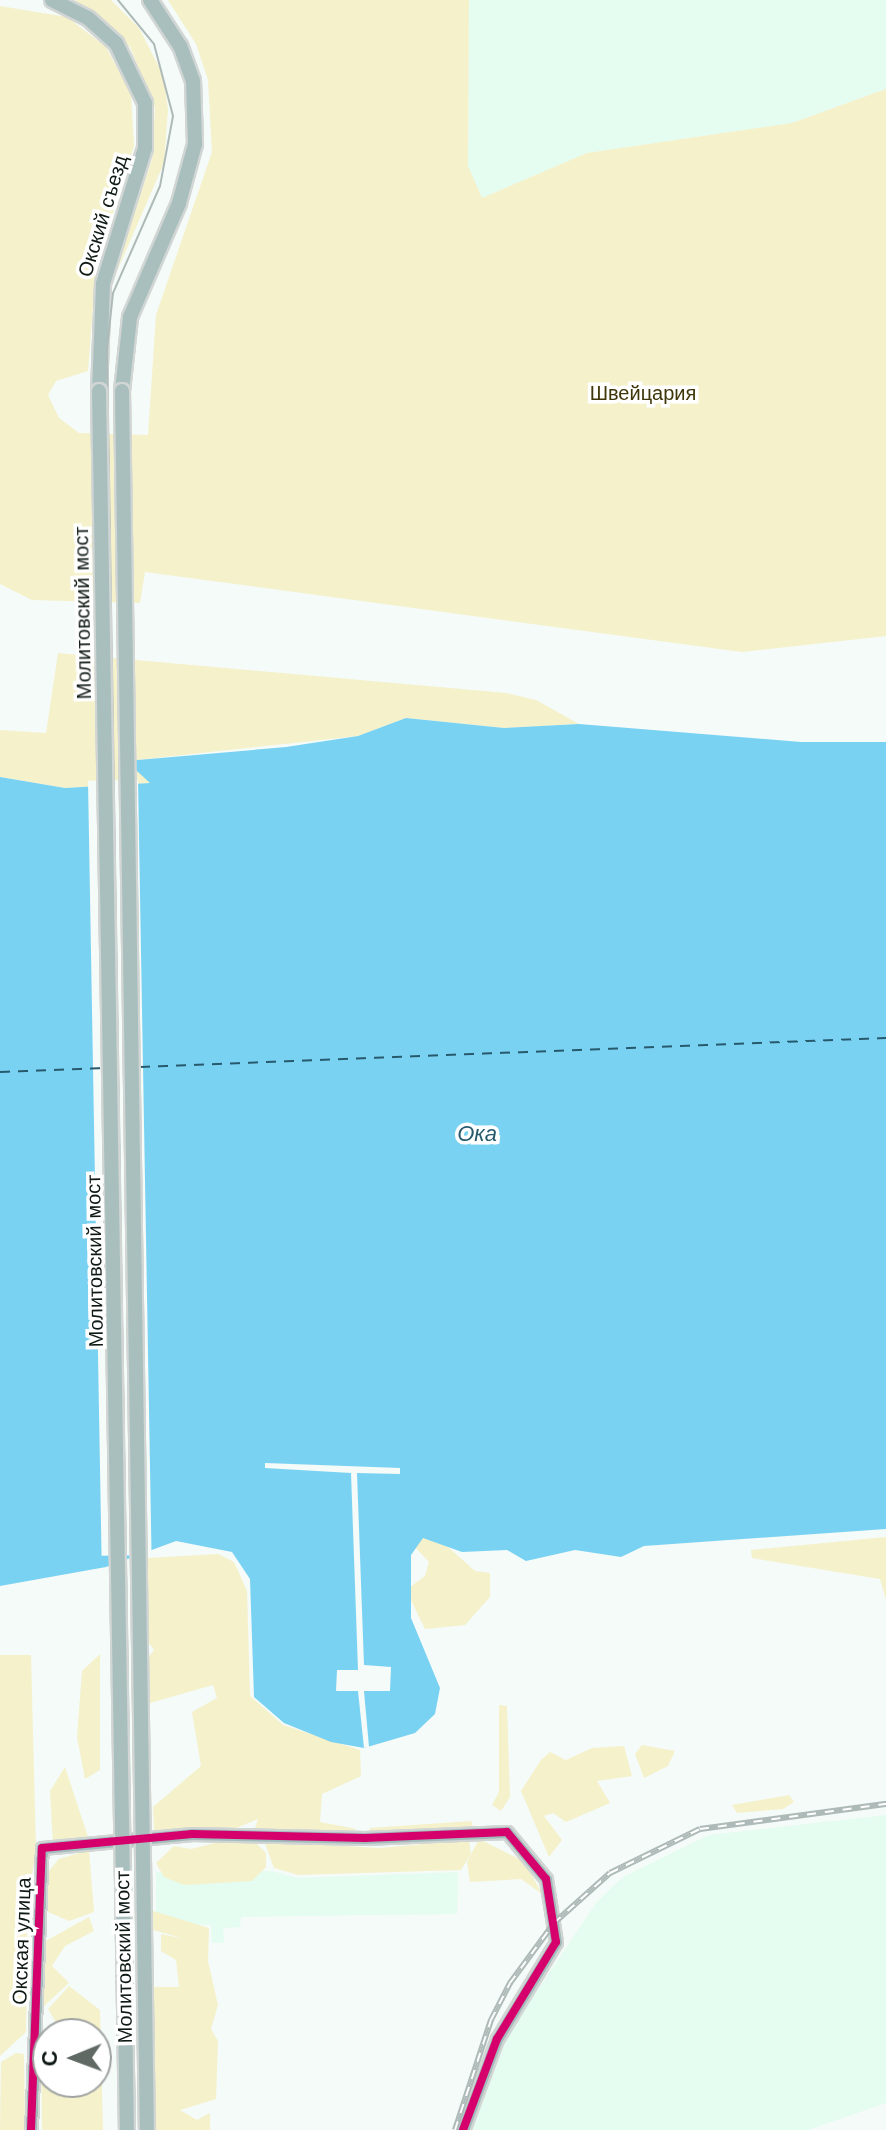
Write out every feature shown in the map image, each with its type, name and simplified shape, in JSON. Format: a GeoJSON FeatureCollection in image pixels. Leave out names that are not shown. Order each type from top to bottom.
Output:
{"type":"FeatureCollection","features":[{"type":"Feature","properties":{"kind":"main road","name":"Окский съезд"},"geometry":{"type":"LineString","coordinates":[[52,0],[88,18],[116,43],[145,103],[145,148],[103,284],[99,391]]}},
{"type":"Feature","properties":{"kind":"main road","name":"Молитовский мост"},"geometry":{"type":"LineString","coordinates":[[147,2130],[122,391],[130,317],[179,203],[195,144],[193,81],[180,46],[150,0]]}},
{"type":"Feature","properties":{"kind":"main road","name":"Молитовский мост"},"geometry":{"type":"LineString","coordinates":[[99,391],[127,2130]]}},
{"type":"Feature","properties":{"kind":"street","name":"Окская улица"},"geometry":{"type":"LineString","coordinates":[[31,2130],[42,1848],[192,1834],[365,1838],[507,1832],[546,1879],[556,1942],[497,2039],[463,2130]]}},
{"type":"Feature","properties":{"kind":"shaded area"},"geometry":{"type":"Polygon","coordinates":[[[469,0],[886,0],[886,89],[792,123],[587,153],[482,198],[468,166],[469,0]]]}},
{"type":"Feature","properties":{"kind":"shaded area"},"geometry":{"type":"Polygon","coordinates":[[[886,1815],[886,2103],[808,2130],[472,2130],[510,2031],[596,1903],[623,1877],[709,1835],[886,1815]]]}},
{"type":"Feature","properties":{"kind":"shaded area"},"geometry":{"type":"Polygon","coordinates":[[[272,1871],[297,1878],[458,1872],[457,1914],[241,1917],[240,1927],[223,1928],[224,1943],[212,1943],[211,1925],[156,1923],[156,1872],[272,1871]]]}},
{"type":"Feature","properties":{"kind":"green space"},"geometry":{"type":"Polygon","coordinates":[[[75,0],[111,0],[139,28],[163,75],[168,109],[164,163],[111,285],[152,159],[155,108],[130,47],[75,0]]]}},
{"type":"Feature","properties":{"kind":"green space","name":"Швейцария"},"geometry":{"type":"Polygon","coordinates":[[[168,0],[469,0],[468,166],[482,198],[587,153],[792,123],[886,89],[886,636],[742,652],[145,572],[140,603],[32,600],[0,584],[0,6],[67,17],[106,47],[131,94],[134,146],[96,267],[88,371],[56,381],[48,395],[59,418],[79,433],[148,435],[156,315],[212,152],[208,80],[196,44],[168,0]]]}},
{"type":"Feature","properties":{"kind":"green space"},"geometry":{"type":"Polygon","coordinates":[[[58,653],[506,693],[536,700],[579,724],[504,728],[406,718],[358,736],[127,761],[151,783],[65,788],[0,777],[0,730],[46,733],[58,653]]]}},
{"type":"Feature","properties":{"kind":"green space"},"geometry":{"type":"Polygon","coordinates":[[[430,1531],[475,1571],[490,1573],[490,1597],[465,1625],[425,1629],[406,1590],[425,1576],[429,1562],[411,1543],[430,1531]]]}},
{"type":"Feature","properties":{"kind":"green space"},"geometry":{"type":"Polygon","coordinates":[[[886,1537],[886,1600],[880,1579],[752,1558],[751,1550],[886,1537]]]}},
{"type":"Feature","properties":{"kind":"green space"},"geometry":{"type":"Polygon","coordinates":[[[218,1554],[234,1562],[247,1591],[250,1696],[283,1725],[360,1750],[361,1776],[322,1794],[320,1822],[357,1829],[334,1835],[255,1828],[258,1819],[234,1829],[154,1830],[153,1807],[201,1766],[192,1712],[217,1698],[213,1685],[150,1703],[146,1661],[154,1650],[147,1640],[143,1572],[148,1558],[218,1554]]]}},
{"type":"Feature","properties":{"kind":"green space"},"geometry":{"type":"Polygon","coordinates":[[[100,1654],[100,1770],[85,1779],[77,1737],[82,1671],[100,1654]]]}},
{"type":"Feature","properties":{"kind":"green space"},"geometry":{"type":"Polygon","coordinates":[[[0,1655],[31,1655],[36,1850],[28,1901],[26,2032],[0,2056],[0,1655]]]}},
{"type":"Feature","properties":{"kind":"green space"},"geometry":{"type":"Polygon","coordinates":[[[499,1705],[507,1706],[510,1797],[501,1811],[492,1805],[499,1792],[499,1705]]]}},
{"type":"Feature","properties":{"kind":"green space"},"geometry":{"type":"Polygon","coordinates":[[[642,1745],[675,1751],[668,1766],[644,1778],[635,1754],[642,1745]]]}},
{"type":"Feature","properties":{"kind":"green space"},"geometry":{"type":"Polygon","coordinates":[[[624,1746],[632,1776],[597,1781],[610,1803],[566,1822],[553,1813],[544,1816],[562,1840],[549,1857],[521,1791],[541,1760],[550,1752],[566,1760],[592,1748],[624,1746]]]}},
{"type":"Feature","properties":{"kind":"green space"},"geometry":{"type":"Polygon","coordinates":[[[65,1767],[89,1840],[53,1845],[50,1791],[65,1767]]]}},
{"type":"Feature","properties":{"kind":"green space"},"geometry":{"type":"Polygon","coordinates":[[[789,1795],[794,1802],[783,1809],[737,1813],[732,1805],[789,1795]]]}},
{"type":"Feature","properties":{"kind":"green space"},"geometry":{"type":"Polygon","coordinates":[[[472,1821],[473,1830],[369,1835],[370,1828],[472,1821]]]}},
{"type":"Feature","properties":{"kind":"green space"},"geometry":{"type":"Polygon","coordinates":[[[479,1839],[525,1862],[542,1894],[521,1879],[470,1882],[467,1862],[479,1839]]]}},
{"type":"Feature","properties":{"kind":"green space"},"geometry":{"type":"Polygon","coordinates":[[[227,1840],[257,1844],[266,1853],[266,1867],[252,1881],[184,1885],[164,1877],[156,1863],[174,1846],[191,1849],[227,1840]]]}},
{"type":"Feature","properties":{"kind":"green space"},"geometry":{"type":"Polygon","coordinates":[[[469,1840],[471,1854],[461,1870],[298,1875],[274,1868],[264,1841],[379,1848],[469,1840]]]}},
{"type":"Feature","properties":{"kind":"green space"},"geometry":{"type":"Polygon","coordinates":[[[89,1850],[94,1912],[69,1921],[48,1912],[47,1873],[59,1859],[89,1850]]]}},
{"type":"Feature","properties":{"kind":"green space"},"geometry":{"type":"Polygon","coordinates":[[[150,1910],[209,1928],[208,1961],[218,2005],[211,2029],[218,2041],[216,2099],[180,2110],[197,2120],[210,2113],[210,2130],[152,2130],[149,1987],[179,1987],[176,1960],[161,1951],[161,1934],[185,1939],[150,1929],[150,1910]]]}},
{"type":"Feature","properties":{"kind":"green space"},"geometry":{"type":"Polygon","coordinates":[[[89,1917],[94,1931],[65,1946],[52,1966],[69,1983],[42,2008],[44,1942],[89,1917]]]}},
{"type":"Feature","properties":{"kind":"green space"},"geometry":{"type":"Polygon","coordinates":[[[69,1986],[100,2010],[100,2018],[53,2018],[48,2009],[69,1986]]]}},
{"type":"Feature","properties":{"kind":"green space"},"geometry":{"type":"Polygon","coordinates":[[[16,2053],[24,2054],[25,2130],[0,2130],[1,2062],[16,2053]]]}},
{"type":"Feature","properties":{"kind":"green space"},"geometry":{"type":"Polygon","coordinates":[[[42,2098],[102,2098],[103,2130],[42,2130],[42,2098]]]}},
{"type":"Feature","properties":{"kind":"water","name":"Ока"},"geometry":{"type":"Polygon","coordinates":[[[406,718],[504,728],[579,724],[801,742],[886,742],[886,1529],[644,1546],[621,1557],[575,1550],[526,1561],[507,1550],[462,1552],[423,1538],[411,1555],[411,1618],[440,1688],[435,1714],[415,1733],[364,1748],[331,1742],[284,1723],[254,1697],[250,1579],[232,1552],[176,1541],[106,1567],[0,1586],[0,777],[65,788],[150,783],[126,761],[286,747],[358,736],[406,718]]]}},
{"type":"Feature","properties":{"kind":"pier"},"geometry":{"type":"Polygon","coordinates":[[[138,780],[152,1555],[102,1556],[88,781],[138,780]]]}},
{"type":"Feature","properties":{"kind":"pier"},"geometry":{"type":"Polygon","coordinates":[[[265,1463],[400,1468],[400,1474],[357,1473],[364,1665],[391,1667],[390,1691],[364,1691],[369,1747],[364,1748],[358,1691],[336,1691],[337,1670],[358,1670],[351,1473],[265,1468],[265,1463]]]}},
{"type":"Feature","properties":{"kind":"ferry route"},"geometry":{"type":"LineString","coordinates":[[140,1067],[886,1038]]}},
{"type":"Feature","properties":{"kind":"ferry route"},"geometry":{"type":"LineString","coordinates":[[0,1072],[105,1068]]}},
{"type":"Feature","properties":{"kind":"tram line"},"geometry":{"type":"LineString","coordinates":[[118,0],[154,44],[173,116],[160,186],[113,293],[107,349],[135,2130]]}},
{"type":"Feature","properties":{"kind":"railway"},"geometry":{"type":"LineString","coordinates":[[455,2130],[491,2020],[510,1983],[554,1923],[610,1873],[700,1829],[886,1804]]}},
{"type":"Feature","properties":{"kind":"cycle path"},"geometry":{"type":"LineString","coordinates":[[31,2130],[42,1848],[192,1834],[365,1838],[507,1832],[546,1879],[556,1942],[497,2039],[463,2130]]}}]}
